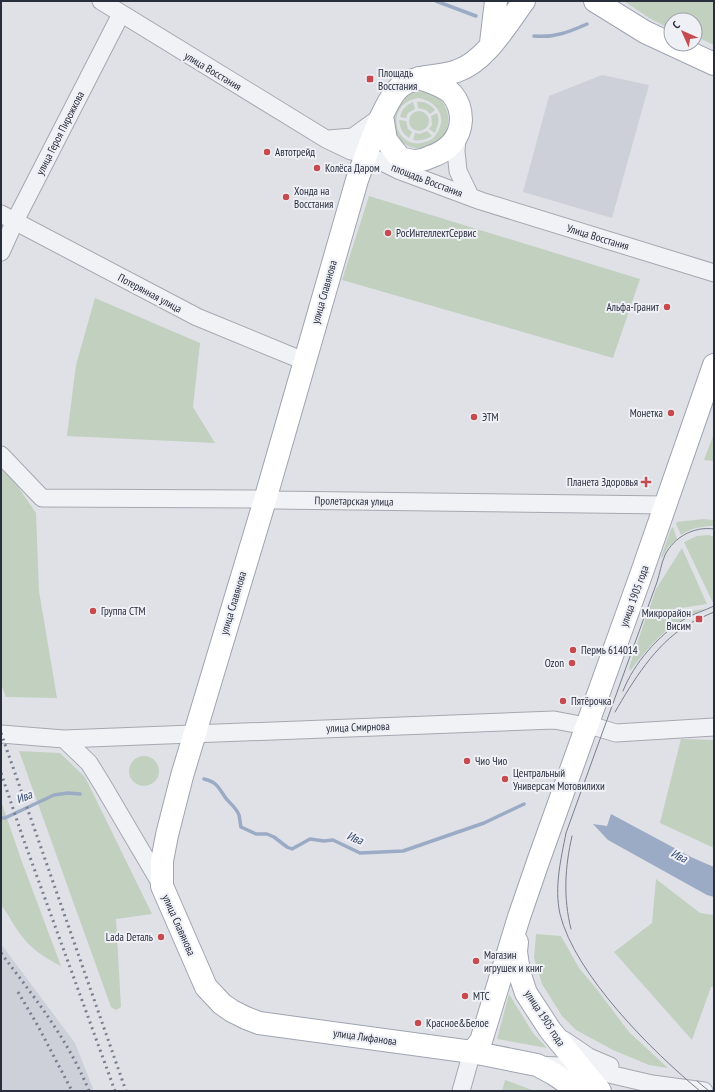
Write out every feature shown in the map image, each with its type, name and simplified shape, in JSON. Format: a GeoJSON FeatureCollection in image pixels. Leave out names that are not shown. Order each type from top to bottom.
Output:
{"type":"FeatureCollection","features":[{"type":"Feature","properties":{"kind":"main road"},"geometry":{"type":"LineString","coordinates":[[490,46],[496,1]]}},
{"type":"Feature","properties":{"kind":"main road"},"geometry":{"type":"LineString","coordinates":[[595,1],[642,30],[714,64]]}},
{"type":"Feature","properties":{"kind":"main road"},"geometry":{"type":"LineString","coordinates":[[366,154],[392,95],[401,86],[418,78],[456,72],[472,63],[490,46],[522,5]]}},
{"type":"Feature","properties":{"kind":"main road","name":"площадь Восстания"},"geometry":{"type":"LineString","coordinates":[[382,116],[386,140],[400,158],[415,161],[439,154],[450,147],[457,137],[461,125],[461,114],[458,103],[452,94],[443,87],[418,78]]}},
{"type":"Feature","properties":{"kind":"main road","name":"улица Славянова"},"geometry":{"type":"LineString","coordinates":[[258,1022],[232,1012],[206,987],[162,886],[162,861],[167,835],[195,733],[265,500],[357,180],[366,154]]}},
{"type":"Feature","properties":{"kind":"main road","name":"улица 1905 года"},"geometry":{"type":"LineString","coordinates":[[472,1052],[481,1041],[519,917],[586,726],[641,576],[714,365]]}},
{"type":"Feature","properties":{"kind":"main road","name":"улица 1905 года"},"geometry":{"type":"LineString","coordinates":[[519,917],[516,952],[519,972],[526,993],[550,1030],[600,1091]]}},
{"type":"Feature","properties":{"kind":"main road","name":"улица Лифанова"},"geometry":{"type":"LineString","coordinates":[[258,1022],[472,1052],[537,1065],[554,1074],[579,1091]]}},
{"type":"Feature","properties":{"kind":"street","name":"улица Восстания"},"geometry":{"type":"LineString","coordinates":[[101,1],[326,139],[351,151],[366,154]]}},
{"type":"Feature","properties":{"kind":"street","name":"улица Героя Пирожкова"},"geometry":{"type":"LineString","coordinates":[[1,252],[8,218],[121,14]]}},
{"type":"Feature","properties":{"kind":"street"},"geometry":{"type":"LineString","coordinates":[[326,139],[352,137],[382,116]]}},
{"type":"Feature","properties":{"kind":"street","name":"площадь Восстания"},"geometry":{"type":"LineString","coordinates":[[457,137],[456,151],[458,171],[476,198]]}},
{"type":"Feature","properties":{"kind":"street"},"geometry":{"type":"LineString","coordinates":[[366,154],[381,153],[400,158],[446,188]]}},
{"type":"Feature","properties":{"kind":"street","name":"площадь Восстания"},"geometry":{"type":"LineString","coordinates":[[366,154],[398,170],[476,198]]}},
{"type":"Feature","properties":{"kind":"street","name":"Улица Восстания"},"geometry":{"type":"LineString","coordinates":[[476,198],[714,273]]}},
{"type":"Feature","properties":{"kind":"street","name":"Потерянная улица"},"geometry":{"type":"LineString","coordinates":[[8,218],[197,317],[304,361]]}},
{"type":"Feature","properties":{"kind":"street","name":"Пролетарская улица"},"geometry":{"type":"LineString","coordinates":[[1,455],[42,498],[255,499],[666,505]]}},
{"type":"Feature","properties":{"kind":"street","name":"улица Смирнова"},"geometry":{"type":"LineString","coordinates":[[1,734],[64,738],[554,720],[596,727],[616,733],[714,727]]}},
{"type":"Feature","properties":{"kind":"street"},"geometry":{"type":"LineString","coordinates":[[64,738],[89,763],[162,886]]}},
{"type":"Feature","properties":{"kind":"street"},"geometry":{"type":"LineString","coordinates":[[550,1030],[571,1045],[602,1063],[677,1088]]}},
{"type":"Feature","properties":{"kind":"street","name":"улица 1905 года"},"geometry":{"type":"LineString","coordinates":[[461,1091],[472,1052]]}},
{"type":"Feature","properties":{"kind":"street"},"geometry":{"type":"LineString","coordinates":[[537,1065],[580,1066],[635,1086],[652,1084],[704,1091]]}},
{"type":"Feature","properties":{"kind":"shaded area"},"geometry":{"type":"Polygon","coordinates":[[[602,75],[649,85],[612,218],[523,192],[549,96],[602,75]]]}},
{"type":"Feature","properties":{"kind":"shaded area"},"geometry":{"type":"Polygon","coordinates":[[[1,944],[75,1043],[94,1091],[1,1091],[1,944]]]}},
{"type":"Feature","properties":{"kind":"green space"},"geometry":{"type":"Polygon","coordinates":[[[624,1],[714,1],[714,45],[703,40],[703,12],[663,12],[663,25],[649,18],[624,1]]]}},
{"type":"Feature","properties":{"kind":"green space"},"geometry":{"type":"Polygon","coordinates":[[[414,92],[428,92],[438,98],[443,103],[448,115],[447,128],[444,135],[437,142],[423,148],[412,147],[403,143],[393,128],[393,110],[399,101],[414,92]],[[418,98],[407,102],[400,109],[397,118],[397,126],[401,134],[407,140],[415,143],[430,140],[436,135],[440,127],[441,115],[435,106],[418,98]]]}},
{"type":"Feature","properties":{"kind":"green space"},"geometry":{"type":"Polygon","coordinates":[[[413,102],[415,109],[408,113],[406,118],[400,117],[408,104],[413,102]]]}},
{"type":"Feature","properties":{"kind":"green space"},"geometry":{"type":"Polygon","coordinates":[[[417,102],[427,103],[435,110],[430,114],[426,110],[418,108],[417,102]]]}},
{"type":"Feature","properties":{"kind":"green space"},"geometry":{"type":"Polygon","coordinates":[[[419,111],[426,114],[429,121],[426,128],[419,131],[412,128],[409,121],[412,114],[419,111]]]}},
{"type":"Feature","properties":{"kind":"green space"},"geometry":{"type":"Polygon","coordinates":[[[437,113],[438,123],[435,133],[429,129],[432,125],[431,116],[437,113]]]}},
{"type":"Feature","properties":{"kind":"green space"},"geometry":{"type":"Polygon","coordinates":[[[399,120],[406,121],[408,129],[412,132],[409,138],[402,130],[399,120]]]}},
{"type":"Feature","properties":{"kind":"green space"},"geometry":{"type":"Polygon","coordinates":[[[427,131],[432,136],[423,140],[413,140],[415,133],[419,134],[427,131]]]}},
{"type":"Feature","properties":{"kind":"green space"},"geometry":{"type":"Polygon","coordinates":[[[369,196],[640,279],[613,358],[342,280],[369,196]]]}},
{"type":"Feature","properties":{"kind":"green space"},"geometry":{"type":"Polygon","coordinates":[[[95,298],[200,343],[193,407],[215,443],[67,436],[76,365],[95,298]]]}},
{"type":"Feature","properties":{"kind":"green space"},"geometry":{"type":"Polygon","coordinates":[[[714,433],[714,461],[704,460],[714,433]]]}},
{"type":"Feature","properties":{"kind":"green space"},"geometry":{"type":"Polygon","coordinates":[[[1,462],[36,513],[39,591],[57,698],[6,697],[1,684],[1,462]]]}},
{"type":"Feature","properties":{"kind":"green space"},"geometry":{"type":"Polygon","coordinates":[[[703,519],[714,520],[714,526],[697,528],[681,535],[676,524],[677,522],[703,519]]]}},
{"type":"Feature","properties":{"kind":"green space"},"geometry":{"type":"Polygon","coordinates":[[[673,527],[677,539],[668,547],[662,558],[661,557],[673,527]]]}},
{"type":"Feature","properties":{"kind":"green space"},"geometry":{"type":"Polygon","coordinates":[[[709,535],[714,537],[714,605],[684,542],[697,536],[709,535]]]}},
{"type":"Feature","properties":{"kind":"green space"},"geometry":{"type":"Polygon","coordinates":[[[682,548],[707,604],[648,613],[656,589],[682,548]]]}},
{"type":"Feature","properties":{"kind":"green space"},"geometry":{"type":"Polygon","coordinates":[[[705,609],[675,624],[654,642],[630,671],[629,668],[646,617],[705,609]]]}},
{"type":"Feature","properties":{"kind":"green space"},"geometry":{"type":"Polygon","coordinates":[[[681,739],[714,740],[714,848],[660,823],[681,739]]]}},
{"type":"Feature","properties":{"kind":"green space"},"geometry":{"type":"Polygon","coordinates":[[[19,751],[60,753],[85,777],[152,914],[116,919],[121,1007],[116,1010],[111,1007],[19,751]]]}},
{"type":"Feature","properties":{"kind":"green space"},"geometry":{"type":"Polygon","coordinates":[[[144,756],[155,760],[159,771],[155,782],[144,786],[133,782],[129,771],[133,760],[144,756]]]}},
{"type":"Feature","properties":{"kind":"green space"},"geometry":{"type":"Polygon","coordinates":[[[1,801],[61,966],[29,945],[1,905],[1,801]]]}},
{"type":"Feature","properties":{"kind":"green space"},"geometry":{"type":"Polygon","coordinates":[[[656,879],[700,913],[714,915],[714,987],[711,987],[692,1040],[614,952],[652,923],[656,879]]]}},
{"type":"Feature","properties":{"kind":"green space"},"geometry":{"type":"Polygon","coordinates":[[[536,934],[561,936],[579,968],[629,1032],[668,1068],[649,1065],[613,1050],[576,1030],[562,1016],[542,984],[534,958],[536,934]]]}},
{"type":"Feature","properties":{"kind":"green space"},"geometry":{"type":"Polygon","coordinates":[[[509,994],[533,1033],[547,1048],[497,1039],[509,994]]]}},
{"type":"Feature","properties":{"kind":"green space"},"geometry":{"type":"Polygon","coordinates":[[[505,1080],[535,1091],[502,1091],[505,1080]]]}},
{"type":"Feature","properties":{"kind":"water"},"geometry":{"type":"Polygon","coordinates":[[[611,814],[693,858],[714,867],[714,897],[707,895],[608,840],[593,824],[607,826],[611,814]]]}},
{"type":"Feature","properties":{"kind":"waterway"},"geometry":{"type":"LineString","coordinates":[[436,1],[476,16]]}},
{"type":"Feature","properties":{"kind":"waterway"},"geometry":{"type":"LineString","coordinates":[[534,36],[561,34],[587,24]]}},
{"type":"Feature","properties":{"kind":"waterway","name":"Ива"},"geometry":{"type":"LineString","coordinates":[[204,779],[217,785],[239,815],[241,827],[256,834],[267,834],[274,837],[292,849],[310,839],[324,841],[333,840],[360,853],[403,851],[484,823],[524,804]]}},
{"type":"Feature","properties":{"kind":"waterway","name":"Ива"},"geometry":{"type":"LineString","coordinates":[[1,818],[5,818],[54,795],[68,793],[80,794]]}},
{"type":"Feature","properties":{"kind":"tram line"},"geometry":{"type":"LineString","coordinates":[[700,1091],[681,1075],[639,1034],[598,987],[568,938],[558,904],[558,883],[566,833],[657,582],[665,555],[674,543],[685,534],[699,529],[714,529]]}},
{"type":"Feature","properties":{"kind":"tram line"},"geometry":{"type":"LineString","coordinates":[[623,691],[640,660],[656,642],[674,626],[694,614],[714,606]]}},
{"type":"Feature","properties":{"kind":"tram line"},"geometry":{"type":"LineString","coordinates":[[615,712],[637,676],[664,643],[689,624],[714,612]]}},
{"type":"Feature","properties":{"kind":"tram line"},"geometry":{"type":"LineString","coordinates":[[571,929],[568,917],[566,894],[566,871],[572,836]]}},
{"type":"Feature","properties":{"kind":"tram line"},"geometry":{"type":"LineString","coordinates":[[697,1081],[709,1091]]}},
{"type":"Feature","properties":{"kind":"railway"},"geometry":{"type":"LineString","coordinates":[[1,733],[126,1091]]}},
{"type":"Feature","properties":{"kind":"railway"},"geometry":{"type":"LineString","coordinates":[[1,773],[23,838],[115,1091]]}},
{"type":"Feature","properties":{"kind":"railway"},"geometry":{"type":"LineString","coordinates":[[1,953],[38,1002],[61,1036],[81,1072],[89,1091]]}},
{"type":"Feature","properties":{"kind":"railway"},"geometry":{"type":"LineString","coordinates":[[18,992],[38,1026],[72,1091]]}},
{"type":"Feature","properties":{"kind":"place","name":"Площадь Восстания"},"geometry":{"type":"Point","coordinates":[370,79]}},
{"type":"Feature","properties":{"kind":"place","name":"Автотрейд"},"geometry":{"type":"Point","coordinates":[267,152]}},
{"type":"Feature","properties":{"kind":"place","name":"Колёса Даром"},"geometry":{"type":"Point","coordinates":[317,168]}},
{"type":"Feature","properties":{"kind":"place","name":"Хонда на Восстания"},"geometry":{"type":"Point","coordinates":[286,197]}},
{"type":"Feature","properties":{"kind":"place","name":"РосИнтеллектСервис"},"geometry":{"type":"Point","coordinates":[388,233]}},
{"type":"Feature","properties":{"kind":"place","name":"Альфа-Гранит"},"geometry":{"type":"Point","coordinates":[667,307]}},
{"type":"Feature","properties":{"kind":"place","name":"Монетка"},"geometry":{"type":"Point","coordinates":[671,413]}},
{"type":"Feature","properties":{"kind":"place","name":"ЭТМ"},"geometry":{"type":"Point","coordinates":[474,417]}},
{"type":"Feature","properties":{"kind":"place","name":"Планета Здоровья"},"geometry":{"type":"Point","coordinates":[646,482]}},
{"type":"Feature","properties":{"kind":"place","name":"Группа СТМ"},"geometry":{"type":"Point","coordinates":[93,611]}},
{"type":"Feature","properties":{"kind":"place","name":"Микрорайон Висим"},"geometry":{"type":"Point","coordinates":[699,619]}},
{"type":"Feature","properties":{"kind":"place","name":"Пермь 614014"},"geometry":{"type":"Point","coordinates":[573,650]}},
{"type":"Feature","properties":{"kind":"place","name":"Ozon"},"geometry":{"type":"Point","coordinates":[572,663]}},
{"type":"Feature","properties":{"kind":"place","name":"Пятёрочка"},"geometry":{"type":"Point","coordinates":[563,701]}},
{"type":"Feature","properties":{"kind":"place","name":"Чио Чио"},"geometry":{"type":"Point","coordinates":[467,761]}},
{"type":"Feature","properties":{"kind":"place","name":"Центральный Универсам Мотовилихи"},"geometry":{"type":"Point","coordinates":[505,779]}},
{"type":"Feature","properties":{"kind":"place","name":"Lada Dеталь"},"geometry":{"type":"Point","coordinates":[161,937]}},
{"type":"Feature","properties":{"kind":"place","name":"Магазин игрушек и книг"},"geometry":{"type":"Point","coordinates":[476,961]}},
{"type":"Feature","properties":{"kind":"place","name":"МТС"},"geometry":{"type":"Point","coordinates":[465,996]}},
{"type":"Feature","properties":{"kind":"place","name":"Красное&Белое"},"geometry":{"type":"Point","coordinates":[418,1023]}}]}
